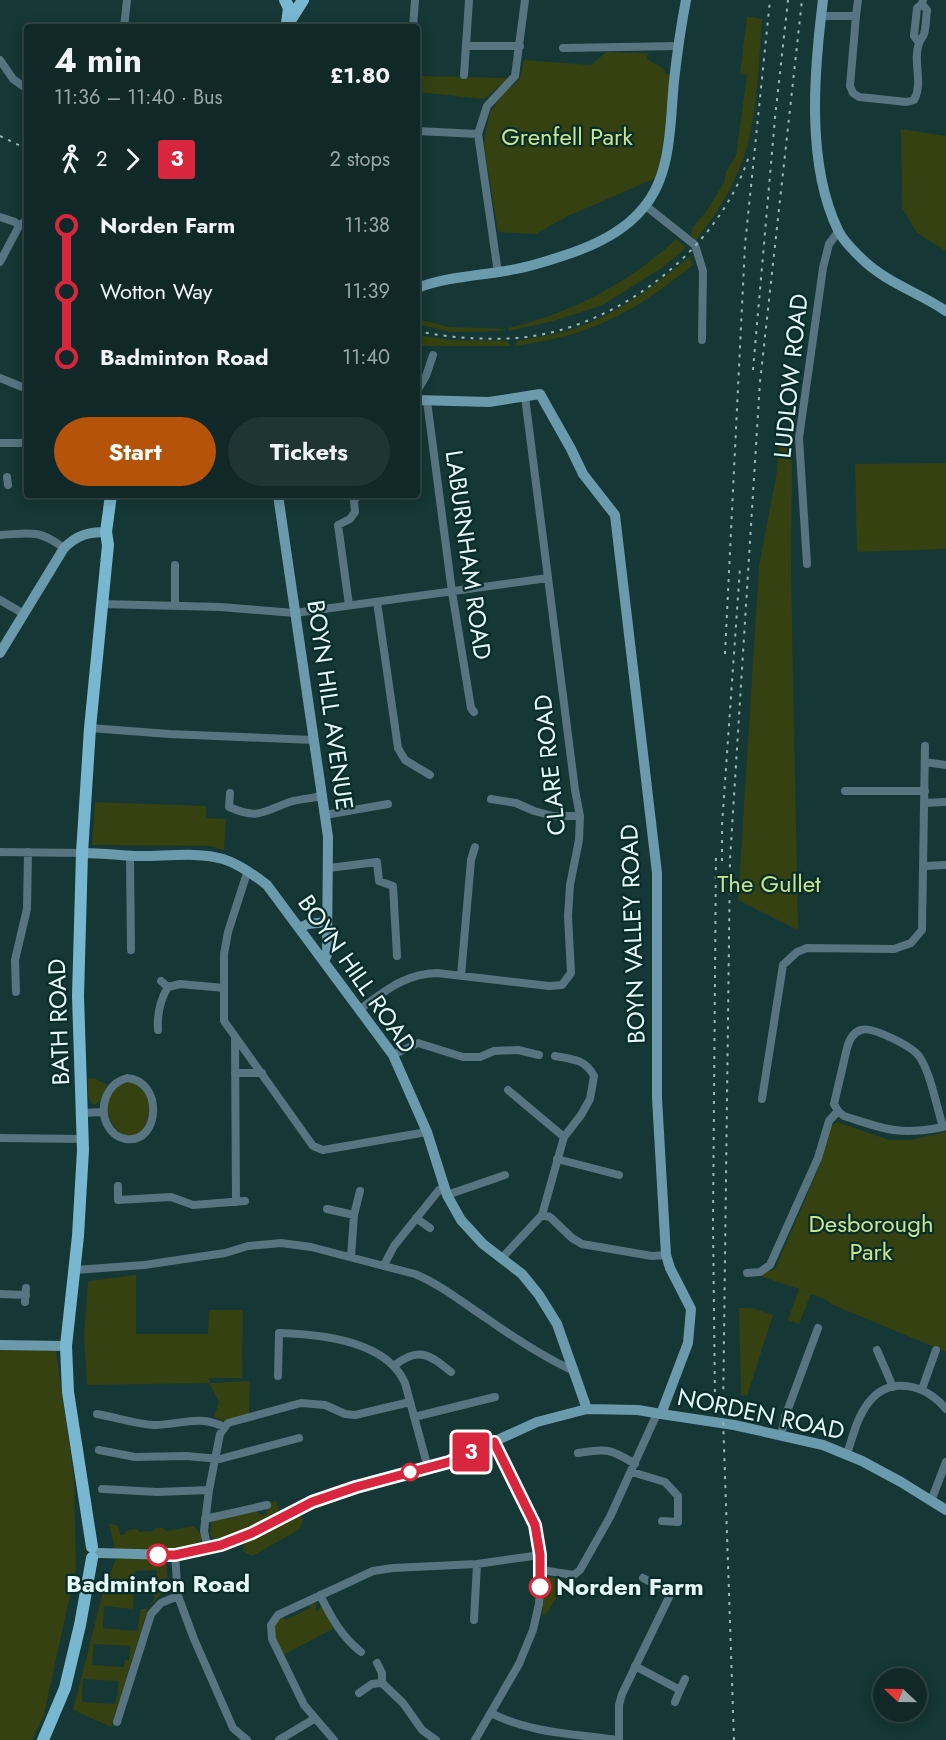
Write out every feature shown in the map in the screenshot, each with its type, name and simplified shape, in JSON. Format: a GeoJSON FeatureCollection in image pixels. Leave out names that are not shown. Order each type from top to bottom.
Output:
{"type":"FeatureCollection","features":[{"type":"Feature","properties":{"kind":"main road"},"geometry":{"type":"LineString","coordinates":[[285,0],[289,8],[286,24]]}},
{"type":"Feature","properties":{"kind":"main road"},"geometry":{"type":"LineString","coordinates":[[288,24],[303,0]]}},
{"type":"Feature","properties":{"kind":"main road","name":"BATH ROAD"},"geometry":{"type":"LineString","coordinates":[[43,1740],[64,1688],[80,1625],[94,1553],[68,1392],[66,1346],[75,1270],[83,1138],[78,996],[82,853],[90,728],[111,498]]}},
{"type":"Feature","properties":{"kind":"street"},"geometry":{"type":"LineString","coordinates":[[124,24],[127,0]]}},
{"type":"Feature","properties":{"kind":"street"},"geometry":{"type":"LineString","coordinates":[[412,24],[415,0]]}},
{"type":"Feature","properties":{"kind":"street"},"geometry":{"type":"LineString","coordinates":[[464,75],[469,0]]}},
{"type":"Feature","properties":{"kind":"street"},"geometry":{"type":"LineString","coordinates":[[498,273],[478,134],[487,106],[515,76],[525,0]]}},
{"type":"Feature","properties":{"kind":"street"},"geometry":{"type":"LineString","coordinates":[[823,0],[816,87],[819,162],[825,191],[838,232],[880,275],[946,311]]}},
{"type":"Feature","properties":{"kind":"street"},"geometry":{"type":"LineString","coordinates":[[858,0],[850,86],[853,93],[859,96],[907,102],[914,100],[918,93],[919,43],[914,36],[917,8],[923,2]]}},
{"type":"Feature","properties":{"kind":"street"},"geometry":{"type":"LineString","coordinates":[[420,287],[448,279],[498,273],[534,265],[582,248],[608,237],[625,226],[646,206],[660,181],[667,147],[683,3]]}},
{"type":"Feature","properties":{"kind":"street"},"geometry":{"type":"LineString","coordinates":[[821,16],[856,16]]}},
{"type":"Feature","properties":{"kind":"street"},"geometry":{"type":"LineString","coordinates":[[467,46],[520,46]]}},
{"type":"Feature","properties":{"kind":"street"},"geometry":{"type":"LineString","coordinates":[[563,48],[679,46]]}},
{"type":"Feature","properties":{"kind":"street"},"geometry":{"type":"LineString","coordinates":[[0,60],[13,79],[24,87]]}},
{"type":"Feature","properties":{"kind":"street"},"geometry":{"type":"LineString","coordinates":[[420,131],[478,134]]}},
{"type":"Feature","properties":{"kind":"street"},"geometry":{"type":"LineString","coordinates":[[646,206],[695,245],[704,271],[702,340]]}},
{"type":"Feature","properties":{"kind":"street"},"geometry":{"type":"LineString","coordinates":[[0,217],[15,222],[19,226]]}},
{"type":"Feature","properties":{"kind":"street"},"geometry":{"type":"LineString","coordinates":[[0,262],[19,226],[24,222]]}},
{"type":"Feature","properties":{"kind":"street","name":"LUDLOW ROAD"},"geometry":{"type":"LineString","coordinates":[[807,564],[799,438],[823,268],[829,244],[838,232]]}},
{"type":"Feature","properties":{"kind":"street"},"geometry":{"type":"LineString","coordinates":[[420,386],[433,355]]}},
{"type":"Feature","properties":{"kind":"street"},"geometry":{"type":"LineString","coordinates":[[0,378],[24,388]]}},
{"type":"Feature","properties":{"kind":"street","name":"BOYN VALLEY ROAD"},"geometry":{"type":"LineString","coordinates":[[525,397],[540,393],[583,474],[615,515],[657,873],[657,1098],[666,1255],[670,1268],[691,1309],[688,1343],[658,1416]]}},
{"type":"Feature","properties":{"kind":"street"},"geometry":{"type":"LineString","coordinates":[[422,401],[489,402],[525,397]]}},
{"type":"Feature","properties":{"kind":"street","name":"CLARE ROAD"},"geometry":{"type":"LineString","coordinates":[[359,1010],[395,984],[419,973],[461,975],[549,986],[562,985],[571,973],[567,916],[570,885],[579,840],[580,816],[525,397]]}},
{"type":"Feature","properties":{"kind":"street","name":"LABURNHAM ROAD"},"geometry":{"type":"LineString","coordinates":[[422,401],[471,708],[474,712]]}},
{"type":"Feature","properties":{"kind":"street"},"geometry":{"type":"LineString","coordinates":[[0,443],[24,443]]}},
{"type":"Feature","properties":{"kind":"street","name":"BOYN HILL AVENUE"},"geometry":{"type":"LineString","coordinates":[[278,498],[325,815],[328,868],[327,954],[324,961]]}},
{"type":"Feature","properties":{"kind":"street"},"geometry":{"type":"LineString","coordinates":[[349,605],[338,521],[350,519],[355,512],[356,498]]}},
{"type":"Feature","properties":{"kind":"street"},"geometry":{"type":"LineString","coordinates":[[0,535],[36,532],[47,536],[64,548]]}},
{"type":"Feature","properties":{"kind":"street"},"geometry":{"type":"LineString","coordinates":[[0,653],[64,548],[84,533],[106,532]]}},
{"type":"Feature","properties":{"kind":"street"},"geometry":{"type":"LineString","coordinates":[[175,565],[175,605]]}},
{"type":"Feature","properties":{"kind":"street"},"geometry":{"type":"LineString","coordinates":[[102,604],[175,605],[295,613],[548,578]]}},
{"type":"Feature","properties":{"kind":"street"},"geometry":{"type":"LineString","coordinates":[[0,600],[24,614]]}},
{"type":"Feature","properties":{"kind":"street"},"geometry":{"type":"LineString","coordinates":[[377,602],[398,724],[398,748],[405,760],[430,775]]}},
{"type":"Feature","properties":{"kind":"street"},"geometry":{"type":"LineString","coordinates":[[90,728],[313,740]]}},
{"type":"Feature","properties":{"kind":"street"},"geometry":{"type":"LineString","coordinates":[[762,1099],[783,965],[797,952],[807,948],[894,949],[911,943],[922,930],[925,746]]}},
{"type":"Feature","properties":{"kind":"street"},"geometry":{"type":"LineString","coordinates":[[925,762],[946,765]]}},
{"type":"Feature","properties":{"kind":"street"},"geometry":{"type":"LineString","coordinates":[[845,791],[925,791]]}},
{"type":"Feature","properties":{"kind":"street"},"geometry":{"type":"LineString","coordinates":[[230,793],[229,807],[252,815],[263,814],[293,801],[322,796]]}},
{"type":"Feature","properties":{"kind":"street"},"geometry":{"type":"LineString","coordinates":[[491,800],[516,802],[534,811],[553,816],[580,816]]}},
{"type":"Feature","properties":{"kind":"street"},"geometry":{"type":"LineString","coordinates":[[924,803],[946,802]]}},
{"type":"Feature","properties":{"kind":"street"},"geometry":{"type":"LineString","coordinates":[[325,815],[388,804]]}},
{"type":"Feature","properties":{"kind":"street"},"geometry":{"type":"LineString","coordinates":[[461,975],[471,860],[475,847]]}},
{"type":"Feature","properties":{"kind":"street"},"geometry":{"type":"LineString","coordinates":[[0,852],[82,853]]}},
{"type":"Feature","properties":{"kind":"street"},"geometry":{"type":"LineString","coordinates":[[16,992],[15,960],[27,909],[28,852]]}},
{"type":"Feature","properties":{"kind":"street","name":"BOYN HILL ROAD"},"geometry":{"type":"LineString","coordinates":[[82,853],[113,853],[130,856],[204,856],[223,859],[248,870],[267,885],[393,1055],[427,1132],[443,1192],[461,1220],[483,1244],[522,1274],[540,1295],[556,1324],[587,1409]]}},
{"type":"Feature","properties":{"kind":"street"},"geometry":{"type":"LineString","coordinates":[[130,856],[131,950]]}},
{"type":"Feature","properties":{"kind":"street"},"geometry":{"type":"LineString","coordinates":[[328,868],[377,862],[378,881],[393,886],[397,956]]}},
{"type":"Feature","properties":{"kind":"street"},"geometry":{"type":"LineString","coordinates":[[924,866],[946,866]]}},
{"type":"Feature","properties":{"kind":"street"},"geometry":{"type":"LineString","coordinates":[[248,870],[228,932],[224,954],[224,1021],[314,1146],[323,1150],[427,1132]]}},
{"type":"Feature","properties":{"kind":"street"},"geometry":{"type":"LineString","coordinates":[[299,928],[308,924],[327,922]]}},
{"type":"Feature","properties":{"kind":"street"},"geometry":{"type":"LineString","coordinates":[[160,981],[168,987]]}},
{"type":"Feature","properties":{"kind":"street"},"geometry":{"type":"LineString","coordinates":[[158,1030],[162,996],[168,987],[180,984],[224,988]]}},
{"type":"Feature","properties":{"kind":"street"},"geometry":{"type":"LineString","coordinates":[[862,1029],[872,1030],[907,1046],[918,1056],[925,1070],[945,1126],[920,1132],[891,1131],[844,1116],[838,1111],[834,1104],[849,1040],[862,1029]]}},
{"type":"Feature","properties":{"kind":"street"},"geometry":{"type":"LineString","coordinates":[[235,1036],[236,1202]]}},
{"type":"Feature","properties":{"kind":"street"},"geometry":{"type":"LineString","coordinates":[[393,1055],[418,1042],[463,1057],[480,1057],[494,1051],[506,1050],[539,1055]]}},
{"type":"Feature","properties":{"kind":"street"},"geometry":{"type":"LineString","coordinates":[[501,1259],[542,1215],[564,1137],[590,1098],[594,1076],[586,1064],[579,1060],[555,1056]]}},
{"type":"Feature","properties":{"kind":"street"},"geometry":{"type":"LineString","coordinates":[[235,1073],[262,1073]]}},
{"type":"Feature","properties":{"kind":"street"},"geometry":{"type":"LineString","coordinates":[[127,1078],[140,1081],[148,1089],[153,1103],[150,1127],[134,1139],[123,1139],[116,1135],[108,1125],[103,1112],[106,1096],[112,1086],[127,1078]]}},
{"type":"Feature","properties":{"kind":"street"},"geometry":{"type":"LineString","coordinates":[[508,1090],[564,1137]]}},
{"type":"Feature","properties":{"kind":"street"},"geometry":{"type":"LineString","coordinates":[[747,1273],[760,1272],[770,1265],[818,1158],[829,1121],[838,1111]]}},
{"type":"Feature","properties":{"kind":"street"},"geometry":{"type":"LineString","coordinates":[[83,1113],[103,1112]]}},
{"type":"Feature","properties":{"kind":"street"},"geometry":{"type":"LineString","coordinates":[[0,1138],[83,1138]]}},
{"type":"Feature","properties":{"kind":"street"},"geometry":{"type":"LineString","coordinates":[[557,1159],[619,1175]]}},
{"type":"Feature","properties":{"kind":"street"},"geometry":{"type":"LineString","coordinates":[[384,1265],[394,1246],[416,1218],[443,1192],[505,1174]]}},
{"type":"Feature","properties":{"kind":"street"},"geometry":{"type":"LineString","coordinates":[[118,1186],[118,1200],[171,1197],[193,1205],[245,1201]]}},
{"type":"Feature","properties":{"kind":"street"},"geometry":{"type":"LineString","coordinates":[[351,1257],[354,1215],[360,1191]]}},
{"type":"Feature","properties":{"kind":"street"},"geometry":{"type":"LineString","coordinates":[[327,1209],[354,1215]]}},
{"type":"Feature","properties":{"kind":"street"},"geometry":{"type":"LineString","coordinates":[[542,1215],[550,1217],[572,1238],[582,1244],[652,1257],[666,1255]]}},
{"type":"Feature","properties":{"kind":"street"},"geometry":{"type":"LineString","coordinates":[[416,1218],[430,1228]]}},
{"type":"Feature","properties":{"kind":"street"},"geometry":{"type":"LineString","coordinates":[[75,1270],[144,1265],[225,1253],[264,1244],[310,1247],[415,1274],[436,1284],[507,1332],[575,1371]]}},
{"type":"Feature","properties":{"kind":"street"},"geometry":{"type":"LineString","coordinates":[[0,1294],[26,1295]]}},
{"type":"Feature","properties":{"kind":"street"},"geometry":{"type":"LineString","coordinates":[[781,1436],[785,1417],[818,1328]]}},
{"type":"Feature","properties":{"kind":"street"},"geometry":{"type":"LineString","coordinates":[[278,1376],[279,1333],[329,1336],[375,1352],[394,1365],[405,1383],[428,1468]]}},
{"type":"Feature","properties":{"kind":"street"},"geometry":{"type":"LineString","coordinates":[[0,1345],[66,1346]]}},
{"type":"Feature","properties":{"kind":"street"},"geometry":{"type":"LineString","coordinates":[[877,1350],[893,1387]]}},
{"type":"Feature","properties":{"kind":"street"},"geometry":{"type":"LineString","coordinates":[[922,1389],[936,1350]]}},
{"type":"Feature","properties":{"kind":"street"},"geometry":{"type":"LineString","coordinates":[[394,1365],[414,1355],[423,1354],[431,1356],[451,1372]]}},
{"type":"Feature","properties":{"kind":"street"},"geometry":{"type":"LineString","coordinates":[[848,1454],[857,1422],[870,1401],[880,1392],[893,1387],[910,1385],[933,1396],[946,1408]]}},
{"type":"Feature","properties":{"kind":"street"},"geometry":{"type":"LineString","coordinates":[[414,1417],[495,1397]]}},
{"type":"Feature","properties":{"kind":"street"},"geometry":{"type":"LineString","coordinates":[[208,1549],[204,1531],[209,1490],[220,1434],[228,1423],[301,1403],[325,1405],[345,1414],[355,1415],[410,1402]]}},
{"type":"Feature","properties":{"kind":"street","name":"NORDEN ROAD"},"geometry":{"type":"LineString","coordinates":[[94,1553],[175,1555],[208,1549],[252,1533],[312,1502],[356,1487],[449,1462],[537,1422],[587,1409],[638,1410],[658,1416],[734,1425],[823,1445],[848,1454],[901,1482],[946,1510]]}},
{"type":"Feature","properties":{"kind":"street"},"geometry":{"type":"LineString","coordinates":[[97,1414],[152,1425],[197,1420],[212,1421],[224,1427]]}},
{"type":"Feature","properties":{"kind":"street"},"geometry":{"type":"LineString","coordinates":[[541,1570],[574,1575],[580,1570],[610,1517],[658,1416]]}},
{"type":"Feature","properties":{"kind":"street"},"geometry":{"type":"LineString","coordinates":[[99,1450],[135,1457],[220,1459],[299,1438]]}},
{"type":"Feature","properties":{"kind":"street"},"geometry":{"type":"LineString","coordinates":[[475,1740],[519,1664],[534,1630],[539,1604],[541,1570],[535,1525],[494,1442]]}},
{"type":"Feature","properties":{"kind":"street"},"geometry":{"type":"LineString","coordinates":[[578,1453],[602,1448],[618,1454],[633,1468],[665,1482],[678,1496],[678,1522],[662,1521]]}},
{"type":"Feature","properties":{"kind":"street"},"geometry":{"type":"LineString","coordinates":[[931,1501],[946,1462]]}},
{"type":"Feature","properties":{"kind":"street"},"geometry":{"type":"LineString","coordinates":[[102,1489],[158,1492],[209,1490]]}},
{"type":"Feature","properties":{"kind":"street"},"geometry":{"type":"LineString","coordinates":[[205,1519],[267,1505]]}},
{"type":"Feature","properties":{"kind":"street"},"geometry":{"type":"LineString","coordinates":[[175,1555],[178,1596],[194,1639],[233,1728],[247,1740]]}},
{"type":"Feature","properties":{"kind":"street"},"geometry":{"type":"LineString","coordinates":[[334,1740],[314,1719],[299,1695],[272,1639],[270,1628],[278,1615],[373,1571],[477,1564],[540,1555]]}},
{"type":"Feature","properties":{"kind":"street"},"geometry":{"type":"LineString","coordinates":[[474,1620],[477,1564]]}},
{"type":"Feature","properties":{"kind":"street"},"geometry":{"type":"LineString","coordinates":[[491,1713],[534,1729],[618,1740],[619,1705],[622,1694],[675,1594],[643,1578]]}},
{"type":"Feature","properties":{"kind":"street"},"geometry":{"type":"LineString","coordinates":[[320,1595],[337,1627],[361,1652]]}},
{"type":"Feature","properties":{"kind":"street"},"geometry":{"type":"LineString","coordinates":[[117,1722],[151,1614],[160,1603],[178,1596]]}},
{"type":"Feature","properties":{"kind":"street"},"geometry":{"type":"LineString","coordinates":[[377,1663],[382,1673],[382,1683],[403,1703],[422,1730],[436,1740]]}},
{"type":"Feature","properties":{"kind":"street"},"geometry":{"type":"LineString","coordinates":[[635,1666],[680,1690]]}},
{"type":"Feature","properties":{"kind":"street"},"geometry":{"type":"LineString","coordinates":[[675,1701],[685,1679]]}},
{"type":"Feature","properties":{"kind":"street"},"geometry":{"type":"LineString","coordinates":[[359,1693],[372,1684],[382,1683]]}},
{"type":"Feature","properties":{"kind":"street"},"geometry":{"type":"LineString","coordinates":[[279,1740],[314,1719]]}},
{"type":"Feature","properties":{"kind":"green space"},"geometry":{"type":"Polygon","coordinates":[[[747,16],[762,19],[756,95],[749,139],[728,193],[695,241],[691,235],[693,227],[724,183],[726,171],[736,156],[747,75],[740,74],[747,16]]]}},
{"type":"Feature","properties":{"kind":"green space","name":"Grenfell Park"},"geometry":{"type":"Polygon","coordinates":[[[606,52],[648,53],[647,59],[665,70],[665,74],[672,75],[658,177],[566,217],[536,234],[498,232],[484,146],[490,112],[504,93],[519,80],[524,60],[591,65],[606,52]]]}},
{"type":"Feature","properties":{"kind":"green space"},"geometry":{"type":"Polygon","coordinates":[[[420,76],[509,78],[484,99],[420,92],[420,76]]]}},
{"type":"Feature","properties":{"kind":"green space"},"geometry":{"type":"Polygon","coordinates":[[[901,129],[946,136],[946,251],[917,233],[902,208],[901,129]]]}},
{"type":"Feature","properties":{"kind":"green space"},"geometry":{"type":"Polygon","coordinates":[[[676,239],[686,248],[663,267],[603,305],[550,322],[509,331],[508,328],[554,314],[619,283],[676,239]]]}},
{"type":"Feature","properties":{"kind":"green space"},"geometry":{"type":"Polygon","coordinates":[[[690,256],[693,265],[650,297],[619,315],[569,335],[515,346],[517,341],[585,325],[617,309],[647,290],[690,256]]]}},
{"type":"Feature","properties":{"kind":"green space"},"geometry":{"type":"Polygon","coordinates":[[[420,320],[450,327],[506,329],[502,331],[450,332],[420,325],[420,320]]]}},
{"type":"Feature","properties":{"kind":"green space"},"geometry":{"type":"Polygon","coordinates":[[[420,335],[450,340],[507,341],[511,346],[420,345],[420,335]]]}},
{"type":"Feature","properties":{"kind":"green space","name":"The Gullet"},"geometry":{"type":"Polygon","coordinates":[[[779,443],[792,445],[791,572],[798,930],[738,900],[759,566],[777,471],[779,443]]]}},
{"type":"Feature","properties":{"kind":"green space"},"geometry":{"type":"Polygon","coordinates":[[[946,463],[946,549],[857,552],[855,464],[946,463]]]}},
{"type":"Feature","properties":{"kind":"green space"},"geometry":{"type":"Polygon","coordinates":[[[95,802],[206,806],[206,818],[226,819],[224,850],[210,846],[92,845],[95,802]]]}},
{"type":"Feature","properties":{"kind":"green space"},"geometry":{"type":"Polygon","coordinates":[[[94,1078],[107,1085],[101,1100],[95,1105],[91,1103],[88,1096],[88,1079],[94,1078]]]}},
{"type":"Feature","properties":{"kind":"green space"},"geometry":{"type":"Polygon","coordinates":[[[130,1081],[145,1089],[149,1113],[140,1134],[124,1136],[111,1122],[108,1106],[113,1090],[130,1081]]]}},
{"type":"Feature","properties":{"kind":"green space","name":"Desborough Park"},"geometry":{"type":"Polygon","coordinates":[[[837,1122],[889,1140],[910,1140],[946,1132],[946,1352],[811,1294],[799,1324],[788,1320],[799,1289],[757,1275],[775,1269],[820,1165],[830,1126],[837,1122]]]}},
{"type":"Feature","properties":{"kind":"green space"},"geometry":{"type":"Polygon","coordinates":[[[136,1275],[136,1334],[208,1334],[209,1310],[243,1310],[242,1378],[208,1378],[210,1383],[250,1381],[249,1414],[224,1421],[214,1417],[219,1402],[209,1383],[87,1385],[84,1335],[88,1281],[136,1275]]]}},
{"type":"Feature","properties":{"kind":"green space"},"geometry":{"type":"Polygon","coordinates":[[[739,1308],[752,1308],[773,1315],[747,1396],[741,1395],[739,1308]]]}},
{"type":"Feature","properties":{"kind":"green space"},"geometry":{"type":"Polygon","coordinates":[[[0,1347],[56,1351],[74,1479],[76,1567],[44,1715],[32,1740],[0,1740],[0,1347]]]}},
{"type":"Feature","properties":{"kind":"green space"},"geometry":{"type":"Polygon","coordinates":[[[276,1501],[279,1511],[247,1530],[220,1539],[213,1539],[210,1534],[212,1521],[256,1511],[265,1515],[271,1507],[270,1502],[276,1501]]]}},
{"type":"Feature","properties":{"kind":"green space"},"geometry":{"type":"Polygon","coordinates":[[[293,1515],[303,1520],[300,1529],[252,1556],[243,1551],[245,1543],[293,1515]]]}},
{"type":"Feature","properties":{"kind":"green space"},"geometry":{"type":"Polygon","coordinates":[[[109,1523],[118,1526],[120,1534],[124,1535],[127,1530],[136,1529],[139,1532],[163,1528],[166,1531],[194,1526],[202,1539],[199,1545],[190,1549],[115,1550],[109,1523]]]}},
{"type":"Feature","properties":{"kind":"green space"},"geometry":{"type":"Polygon","coordinates":[[[162,1557],[166,1564],[168,1583],[164,1591],[148,1608],[111,1727],[73,1710],[103,1592],[116,1559],[162,1557]],[[157,1570],[135,1571],[133,1609],[104,1606],[103,1628],[137,1631],[141,1609],[147,1609],[154,1599],[157,1570]],[[94,1644],[92,1665],[124,1667],[125,1660],[129,1660],[130,1646],[94,1644]],[[83,1679],[82,1702],[115,1704],[118,1696],[118,1681],[83,1679]]]}},
{"type":"Feature","properties":{"kind":"green space"},"geometry":{"type":"Polygon","coordinates":[[[548,1576],[567,1581],[545,1616],[542,1613],[548,1576]]]}},
{"type":"Feature","properties":{"kind":"green space"},"geometry":{"type":"Polygon","coordinates":[[[316,1603],[316,1611],[322,1606],[333,1629],[283,1655],[274,1634],[275,1625],[283,1617],[285,1620],[316,1603]]]}},
{"type":"Feature","properties":{"kind":"railway"},"geometry":{"type":"LineString","coordinates":[[725,654],[745,245],[770,0]]}},
{"type":"Feature","properties":{"kind":"railway"},"geometry":{"type":"LineString","coordinates":[[753,370],[775,118],[788,0]]}},
{"type":"Feature","properties":{"kind":"railway"},"geometry":{"type":"LineString","coordinates":[[734,1740],[723,1417],[730,860],[760,382],[802,0]]}},
{"type":"Feature","properties":{"kind":"railway"},"geometry":{"type":"LineString","coordinates":[[0,136],[24,148]]}},
{"type":"Feature","properties":{"kind":"railway"},"geometry":{"type":"LineString","coordinates":[[420,332],[467,338],[517,338],[554,332],[591,319],[626,302],[659,279],[689,253],[714,223],[734,190],[749,156]]}},
{"type":"Feature","properties":{"kind":"railway"},"geometry":{"type":"LineString","coordinates":[[722,861],[722,825],[740,568]]}},
{"type":"Feature","properties":{"kind":"railway"},"geometry":{"type":"LineString","coordinates":[[715,1401],[713,1223],[716,852]]}},
{"type":"Feature","properties":{"kind":"bus line","name":"3"},"geometry":{"type":"LineString","coordinates":[[158,1555],[175,1555],[221,1545],[252,1533],[312,1502],[356,1487],[449,1462],[494,1442],[535,1525],[540,1555],[540,1587]]}},
{"type":"Feature","properties":{"kind":"place","name":"Badminton Road"},"geometry":{"type":"Point","coordinates":[158,1555]}},
{"type":"Feature","properties":{"kind":"place","name":"Norden Farm"},"geometry":{"type":"Point","coordinates":[540,1587]}}]}
